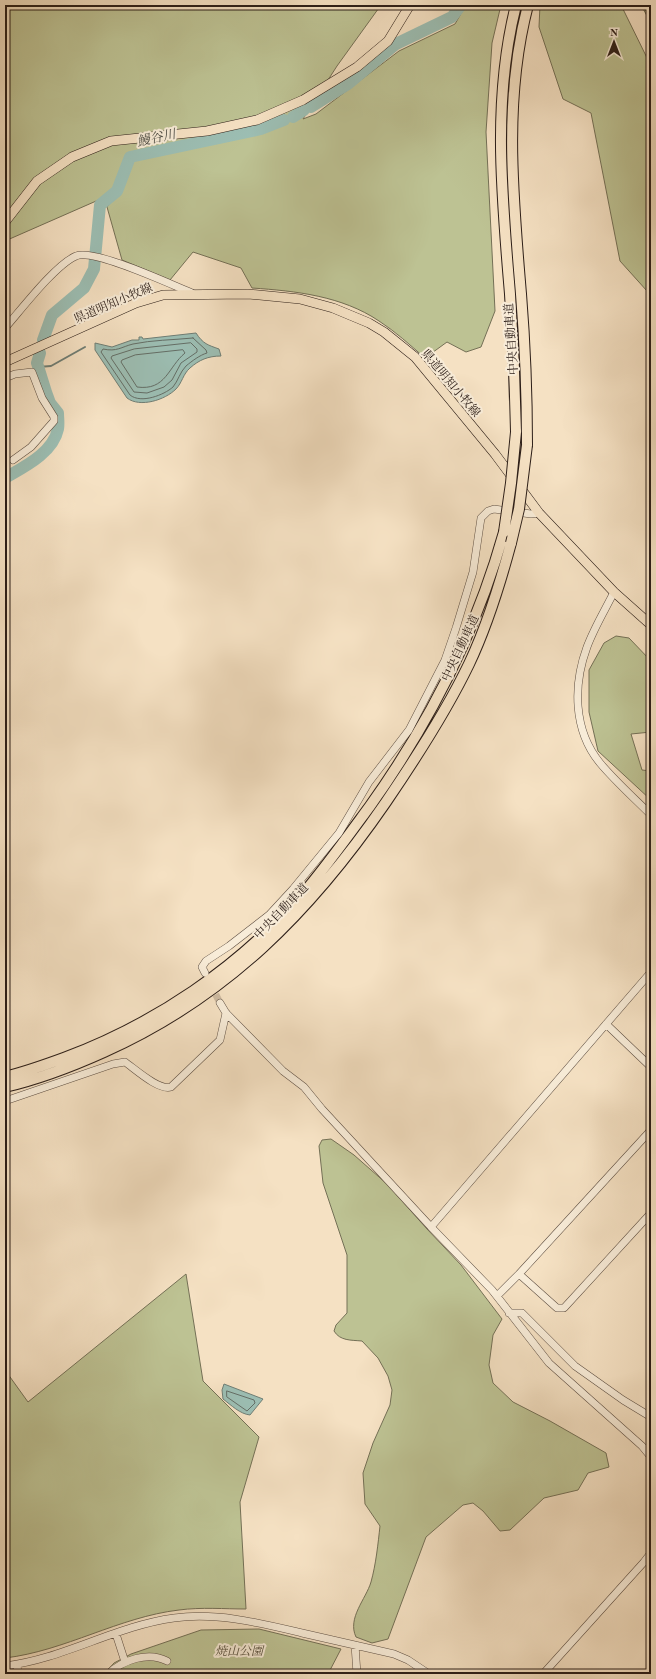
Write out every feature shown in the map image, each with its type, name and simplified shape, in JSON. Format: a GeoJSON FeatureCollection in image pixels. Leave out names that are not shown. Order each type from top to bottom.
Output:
{"type":"FeatureCollection","features":[{"type":"Feature","properties":{"kind":"highway","name":"中央自動車道"},"geometry":{"type":"LineString","coordinates":[[5,1077],[49,1064],[84,1051],[119,1035],[159,1013],[190,994],[223,970],[269,929],[302,895],[334,855],[388,780],[441,693],[458,658],[493,573],[504,532],[516,432],[515,380],[501,168],[500,118],[506,54],[516,5]]}},
{"type":"Feature","properties":{"kind":"highway","name":"中央自動車道"},"geometry":{"type":"LineString","coordinates":[[5,1087],[52,1073],[87,1060],[123,1044],[158,1025],[196,1002],[229,977],[276,936],[308,903],[342,863],[370,826],[420,750],[469,664],[490,615],[511,543],[519,510],[527,445],[527,379],[514,219],[512,118],[517,55],[528,5]]}},
{"type":"Feature","properties":{"kind":"main road"},"geometry":{"type":"LineString","coordinates":[[5,222],[37,181],[72,157],[111,141],[207,131],[257,120],[302,100],[357,67],[388,41],[410,5]]}},
{"type":"Feature","properties":{"kind":"main road","name":"県道明知小牧線"},"geometry":{"type":"LineString","coordinates":[[5,362],[136,303],[163,295],[248,294],[300,299],[333,308],[369,323],[384,332],[415,357],[495,454],[539,512],[614,592],[651,625]]}},
{"type":"Feature","properties":{"kind":"street"},"geometry":{"type":"LineString","coordinates":[[5,328],[59,268],[77,255],[89,255],[113,262],[139,271],[192,294]]}},
{"type":"Feature","properties":{"kind":"street"},"geometry":{"type":"LineString","coordinates":[[5,378],[15,374],[32,372],[42,398],[54,416],[54,421],[37,442],[12,460]]}},
{"type":"Feature","properties":{"kind":"street"},"geometry":{"type":"LineString","coordinates":[[204,970],[206,961],[229,946],[268,915],[293,889],[338,833],[369,782],[409,730],[445,660],[456,628],[473,572],[481,518],[488,511],[494,509],[531,514],[539,512]]}},
{"type":"Feature","properties":{"kind":"street"},"geometry":{"type":"LineString","coordinates":[[614,592],[587,646],[580,672],[577,695],[579,718],[586,739],[599,762],[651,815]]}},
{"type":"Feature","properties":{"kind":"street"},"geometry":{"type":"LineString","coordinates":[[431,1227],[651,972]]}},
{"type":"Feature","properties":{"kind":"street"},"geometry":{"type":"LineString","coordinates":[[220,1003],[226,1013],[283,1072],[304,1087],[322,1109],[497,1296],[549,1363],[642,1446],[651,1457]]}},
{"type":"Feature","properties":{"kind":"street"},"geometry":{"type":"LineString","coordinates":[[5,1101],[113,1064],[125,1062],[157,1085],[168,1089],[171,1088],[209,1049],[220,1040],[226,1013]]}},
{"type":"Feature","properties":{"kind":"street"},"geometry":{"type":"LineString","coordinates":[[606,1024],[651,1067]]}},
{"type":"Feature","properties":{"kind":"street"},"geometry":{"type":"LineString","coordinates":[[497,1296],[651,1130]]}},
{"type":"Feature","properties":{"kind":"street"},"geometry":{"type":"LineString","coordinates":[[518,1274],[557,1308],[564,1308],[651,1213]]}},
{"type":"Feature","properties":{"kind":"street"},"geometry":{"type":"LineString","coordinates":[[509,1312],[522,1313],[575,1366],[623,1400],[651,1417]]}},
{"type":"Feature","properties":{"kind":"street"},"geometry":{"type":"LineString","coordinates":[[543,1674],[651,1553]]}},
{"type":"Feature","properties":{"kind":"street"},"geometry":{"type":"LineString","coordinates":[[5,1666],[17,1665],[62,1653],[137,1626],[174,1618],[210,1617],[253,1622],[394,1654],[408,1660],[429,1674]]}},
{"type":"Feature","properties":{"kind":"street"},"geometry":{"type":"LineString","coordinates":[[116,1634],[125,1662]]}},
{"type":"Feature","properties":{"kind":"street"},"geometry":{"type":"LineString","coordinates":[[355,1645],[357,1674]]}},
{"type":"Feature","properties":{"kind":"street"},"geometry":{"type":"LineString","coordinates":[[108,1674],[125,1662],[142,1656],[167,1661]]}},
{"type":"Feature","properties":{"kind":"street"},"geometry":{"type":"LineString","coordinates":[[17,1665],[18,1674]]}},
{"type":"Feature","properties":{"kind":"green space"},"geometry":{"type":"Polygon","coordinates":[[[5,5],[381,5],[337,66],[303,119],[316,114],[399,51],[455,24],[466,5],[501,5],[492,43],[486,132],[495,311],[481,347],[466,352],[447,342],[425,358],[379,321],[350,306],[334,300],[302,293],[252,288],[241,268],[193,252],[170,280],[122,260],[107,207],[119,191],[5,241],[5,5]]]}},
{"type":"Feature","properties":{"kind":"green space"},"geometry":{"type":"Polygon","coordinates":[[[540,5],[621,5],[651,66],[651,301],[647,291],[620,261],[591,113],[563,99],[539,27],[540,5]]]}},
{"type":"Feature","properties":{"kind":"green space"},"geometry":{"type":"Polygon","coordinates":[[[641,5],[651,5],[651,23],[641,5]]]}},
{"type":"Feature","properties":{"kind":"green space"},"geometry":{"type":"Polygon","coordinates":[[[616,636],[629,638],[651,661],[651,732],[631,734],[642,770],[651,771],[651,800],[598,751],[589,712],[589,670],[604,643],[616,636]]]}},
{"type":"Feature","properties":{"kind":"green space"},"geometry":{"type":"Polygon","coordinates":[[[331,1139],[354,1155],[387,1184],[461,1265],[502,1319],[493,1335],[489,1365],[493,1383],[513,1402],[606,1453],[609,1467],[588,1473],[578,1490],[544,1498],[510,1530],[500,1531],[483,1511],[473,1503],[463,1505],[426,1537],[388,1639],[372,1643],[356,1637],[354,1630],[355,1616],[369,1588],[373,1575],[380,1526],[365,1504],[363,1473],[373,1443],[390,1405],[392,1390],[388,1376],[378,1358],[362,1341],[339,1337],[334,1331],[336,1325],[347,1313],[347,1255],[323,1183],[319,1146],[322,1140],[331,1139]]]}},
{"type":"Feature","properties":{"kind":"green space"},"geometry":{"type":"Polygon","coordinates":[[[186,1274],[203,1381],[259,1437],[240,1502],[246,1609],[213,1608],[179,1610],[157,1614],[113,1626],[49,1649],[5,1658],[5,1370],[28,1402],[186,1274]]]}},
{"type":"Feature","properties":{"kind":"green space","name":"焼山公園"},"geometry":{"type":"Polygon","coordinates":[[[259,1629],[341,1649],[328,1674],[104,1674],[114,1663],[131,1654],[201,1630],[259,1629]]]}},
{"type":"Feature","properties":{"kind":"water"},"geometry":{"type":"Polygon","coordinates":[[[196,333],[206,344],[219,349],[221,356],[204,359],[193,365],[176,389],[166,396],[152,401],[139,402],[132,401],[127,398],[95,350],[95,343],[112,347],[132,340],[139,340],[139,337],[142,337],[143,339],[196,333]]]}},
{"type":"Feature","properties":{"kind":"water"},"geometry":{"type":"Polygon","coordinates":[[[224,1384],[263,1399],[250,1415],[243,1413],[223,1399],[222,1390],[224,1384]]]}},
{"type":"Feature","properties":{"kind":"waterway","name":"鰻谷川"},"geometry":{"type":"LineString","coordinates":[[311,107],[348,84],[396,44],[452,17],[461,5]]}},
{"type":"Feature","properties":{"kind":"waterway","name":"鰻谷川"},"geometry":{"type":"LineString","coordinates":[[293,117],[304,110]]}},
{"type":"Feature","properties":{"kind":"waterway","name":"鰻谷川"},"geometry":{"type":"LineString","coordinates":[[43,340],[52,315],[84,288],[94,269],[100,205],[117,191],[130,157],[261,129],[284,120]]}},
{"type":"Feature","properties":{"kind":"waterway"},"geometry":{"type":"LineString","coordinates":[[38,367],[51,366],[85,347]]}},
{"type":"Feature","properties":{"kind":"waterway"},"geometry":{"type":"LineString","coordinates":[[5,478],[29,464],[44,452],[55,438],[58,429],[58,413],[50,403],[37,363],[40,353]]}},
{"type":"Feature","properties":{"kind":"tunnel"},"geometry":{"type":"LineString","coordinates":[[211,985],[220,1003]]}}]}
